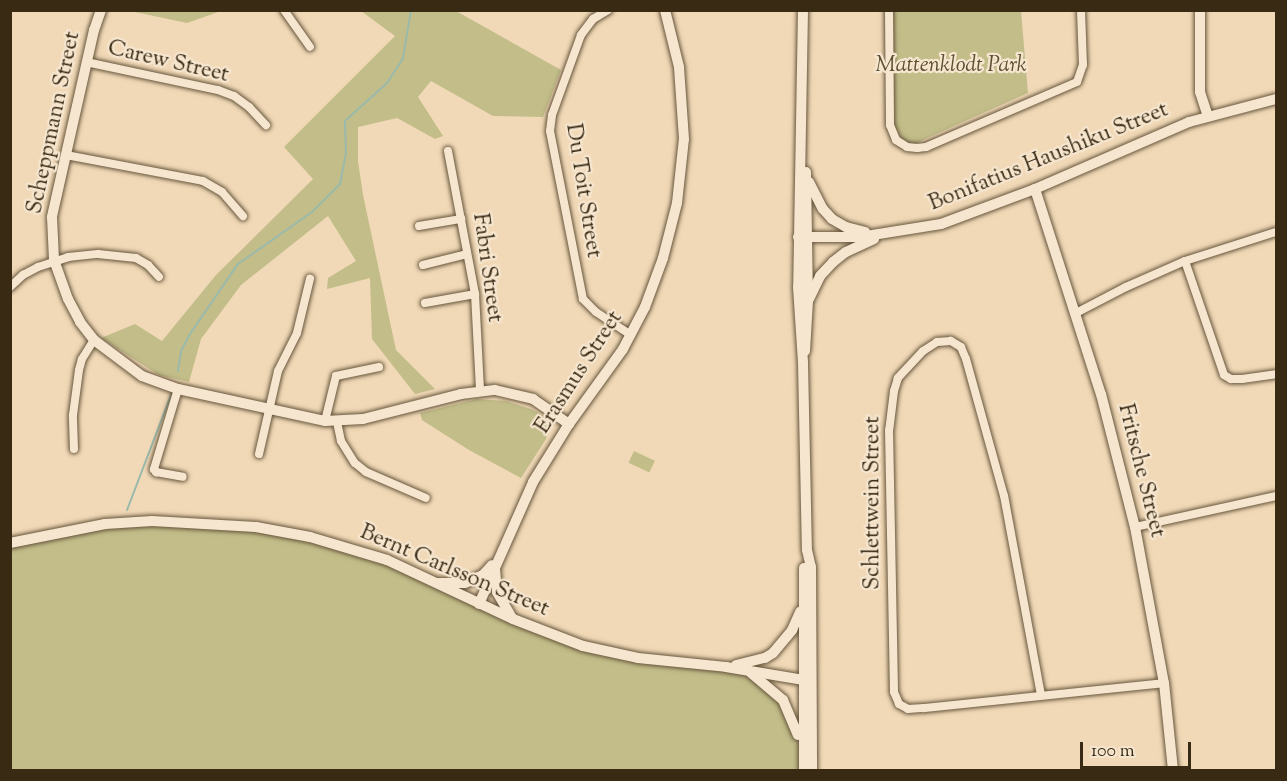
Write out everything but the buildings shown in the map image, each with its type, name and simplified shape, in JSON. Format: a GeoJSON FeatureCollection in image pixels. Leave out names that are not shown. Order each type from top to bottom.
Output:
{"type":"FeatureCollection","features":[{"type":"Feature","properties":{"kind":"street","name":"Scheppmann Street"},"geometry":{"type":"LineString","coordinates":[[101,10],[86,62],[52,217],[54,260],[68,299],[80,322],[94,340],[142,376],[178,388],[331,421],[397,411],[480,390],[513,392],[533,399],[569,424]]}},
{"type":"Feature","properties":{"kind":"street"},"geometry":{"type":"LineString","coordinates":[[284,10],[310,47]]}},
{"type":"Feature","properties":{"kind":"street","name":"Du Toit Street"},"geometry":{"type":"LineString","coordinates":[[608,10],[593,19],[581,35],[552,115],[550,131],[583,299],[596,312],[631,335]]}},
{"type":"Feature","properties":{"kind":"street","name":"Erasmus Street"},"geometry":{"type":"LineString","coordinates":[[479,604],[495,563],[533,482],[569,424],[604,379],[631,335],[663,258],[680,180],[684,115],[679,67],[665,10]]}},
{"type":"Feature","properties":{"kind":"street"},"geometry":{"type":"LineString","coordinates":[[803,10],[800,336],[804,363]]}},
{"type":"Feature","properties":{"kind":"street"},"geometry":{"type":"LineString","coordinates":[[889,10],[890,125],[896,140],[907,147],[917,148],[927,147],[1077,82],[1083,66],[1081,10]]}},
{"type":"Feature","properties":{"kind":"street"},"geometry":{"type":"LineString","coordinates":[[1189,123],[1198,108],[1200,92],[1200,10]]}},
{"type":"Feature","properties":{"kind":"street","name":"Carew Street"},"geometry":{"type":"LineString","coordinates":[[86,62],[218,90],[249,107],[266,125]]}},
{"type":"Feature","properties":{"kind":"street"},"geometry":{"type":"LineString","coordinates":[[1200,92],[1210,103],[1233,109]]}},
{"type":"Feature","properties":{"kind":"street"},"geometry":{"type":"LineString","coordinates":[[1200,92],[1208,116]]}},
{"type":"Feature","properties":{"kind":"street","name":"Bonifatius Haushiku Street"},"geometry":{"type":"LineString","coordinates":[[802,237],[886,234],[941,224],[1035,189],[1189,123],[1276,99]]}},
{"type":"Feature","properties":{"kind":"street","name":"Fabri Street"},"geometry":{"type":"LineString","coordinates":[[448,151],[474,294],[480,390]]}},
{"type":"Feature","properties":{"kind":"street"},"geometry":{"type":"LineString","coordinates":[[66,155],[203,181],[222,192],[243,216]]}},
{"type":"Feature","properties":{"kind":"street"},"geometry":{"type":"LineString","coordinates":[[802,162],[807,179],[823,209],[839,225],[859,231],[886,234]]}},
{"type":"Feature","properties":{"kind":"street"},"geometry":{"type":"LineString","coordinates":[[807,179],[802,237],[808,301],[804,363],[807,550],[803,606],[812,771]]}},
{"type":"Feature","properties":{"kind":"street","name":"Fritsche Street"},"geometry":{"type":"LineString","coordinates":[[1035,189],[1112,433],[1135,527],[1164,682],[1173,771]]}},
{"type":"Feature","properties":{"kind":"street"},"geometry":{"type":"LineString","coordinates":[[419,226],[461,219]]}},
{"type":"Feature","properties":{"kind":"street"},"geometry":{"type":"LineString","coordinates":[[1076,313],[1126,287],[1185,261],[1276,232]]}},
{"type":"Feature","properties":{"kind":"street"},"geometry":{"type":"LineString","coordinates":[[808,301],[820,276],[833,262],[860,244],[886,234]]}},
{"type":"Feature","properties":{"kind":"street"},"geometry":{"type":"LineString","coordinates":[[10,287],[23,275],[54,260],[98,254],[129,255],[148,265],[159,277]]}},
{"type":"Feature","properties":{"kind":"street"},"geometry":{"type":"LineString","coordinates":[[423,264],[467,254]]}},
{"type":"Feature","properties":{"kind":"street"},"geometry":{"type":"LineString","coordinates":[[1185,261],[1224,375],[1231,379],[1242,379],[1276,374]]}},
{"type":"Feature","properties":{"kind":"street"},"geometry":{"type":"LineString","coordinates":[[259,454],[281,363],[297,333],[310,279]]}},
{"type":"Feature","properties":{"kind":"street"},"geometry":{"type":"LineString","coordinates":[[425,303],[474,294]]}},
{"type":"Feature","properties":{"kind":"street"},"geometry":{"type":"LineString","coordinates":[[74,449],[73,415],[79,370],[82,359],[94,340]]}},
{"type":"Feature","properties":{"kind":"street","name":"Schlettwein Street"},"geometry":{"type":"LineString","coordinates":[[1041,695],[1004,496],[966,359],[961,347],[951,341],[937,342],[923,351],[898,378],[890,421],[894,692],[899,704],[908,709],[1041,695],[1164,682]]}},
{"type":"Feature","properties":{"kind":"street"},"geometry":{"type":"LineString","coordinates":[[379,367],[336,376],[331,421],[348,453],[366,472],[426,498]]}},
{"type":"Feature","properties":{"kind":"street"},"geometry":{"type":"LineString","coordinates":[[178,388],[154,469],[156,472],[183,477]]}},
{"type":"Feature","properties":{"kind":"street"},"geometry":{"type":"LineString","coordinates":[[1135,527],[1276,496]]}},
{"type":"Feature","properties":{"kind":"street","name":"Bernt Carlsson Street"},"geometry":{"type":"LineString","coordinates":[[10,543],[105,524],[152,521],[245,526],[310,537],[387,560],[513,619],[583,646],[613,654],[726,667],[806,680]]}},
{"type":"Feature","properties":{"kind":"street"},"geometry":{"type":"LineString","coordinates":[[804,771],[811,567],[807,550]]}},
{"type":"Feature","properties":{"kind":"street"},"geometry":{"type":"LineString","coordinates":[[434,583],[465,583],[483,574],[495,563]]}},
{"type":"Feature","properties":{"kind":"street"},"geometry":{"type":"LineString","coordinates":[[495,563],[497,592],[513,619]]}},
{"type":"Feature","properties":{"kind":"street"},"geometry":{"type":"LineString","coordinates":[[726,667],[750,663],[773,653],[792,630],[803,606]]}},
{"type":"Feature","properties":{"kind":"street"},"geometry":{"type":"LineString","coordinates":[[748,671],[772,687],[783,699],[795,723],[803,756]]}},
{"type":"Feature","properties":{"kind":"green space"},"geometry":{"type":"Polygon","coordinates":[[[130,11],[221,11],[187,23],[130,11]]]}},
{"type":"Feature","properties":{"kind":"green space"},"geometry":{"type":"Polygon","coordinates":[[[361,11],[456,11],[561,70],[543,117],[493,116],[431,81],[418,97],[443,136],[435,139],[397,118],[358,127],[358,161],[363,195],[396,350],[435,389],[415,394],[372,339],[370,278],[327,289],[328,278],[356,261],[328,216],[241,285],[201,339],[189,382],[159,375],[101,338],[135,324],[162,341],[216,275],[313,179],[284,147],[395,36],[361,11]]]}},
{"type":"Feature","properties":{"kind":"green space","name":"Mattenklodt Park"},"geometry":{"type":"Polygon","coordinates":[[[893,11],[1021,11],[1028,93],[907,147],[894,126],[893,11]]]}},
{"type":"Feature","properties":{"kind":"green space"},"geometry":{"type":"Polygon","coordinates":[[[477,399],[506,401],[531,409],[544,416],[550,423],[546,439],[521,478],[469,450],[422,420],[420,413],[477,399]]]}},
{"type":"Feature","properties":{"kind":"green space"},"geometry":{"type":"Polygon","coordinates":[[[634,451],[655,461],[649,473],[629,463],[634,451]]]}},
{"type":"Feature","properties":{"kind":"green space"},"geometry":{"type":"Polygon","coordinates":[[[202,522],[348,547],[583,646],[757,676],[795,723],[804,770],[11,770],[10,543],[105,524],[202,522]]]}},
{"type":"Feature","properties":{"kind":"waterway"},"geometry":{"type":"LineString","coordinates":[[178,371],[181,351],[190,334],[238,264],[312,212],[340,184],[346,153],[345,121],[387,83],[403,58],[411,10]]}},
{"type":"Feature","properties":{"kind":"waterway"},"geometry":{"type":"LineString","coordinates":[[127,510],[172,392]]}}]}
